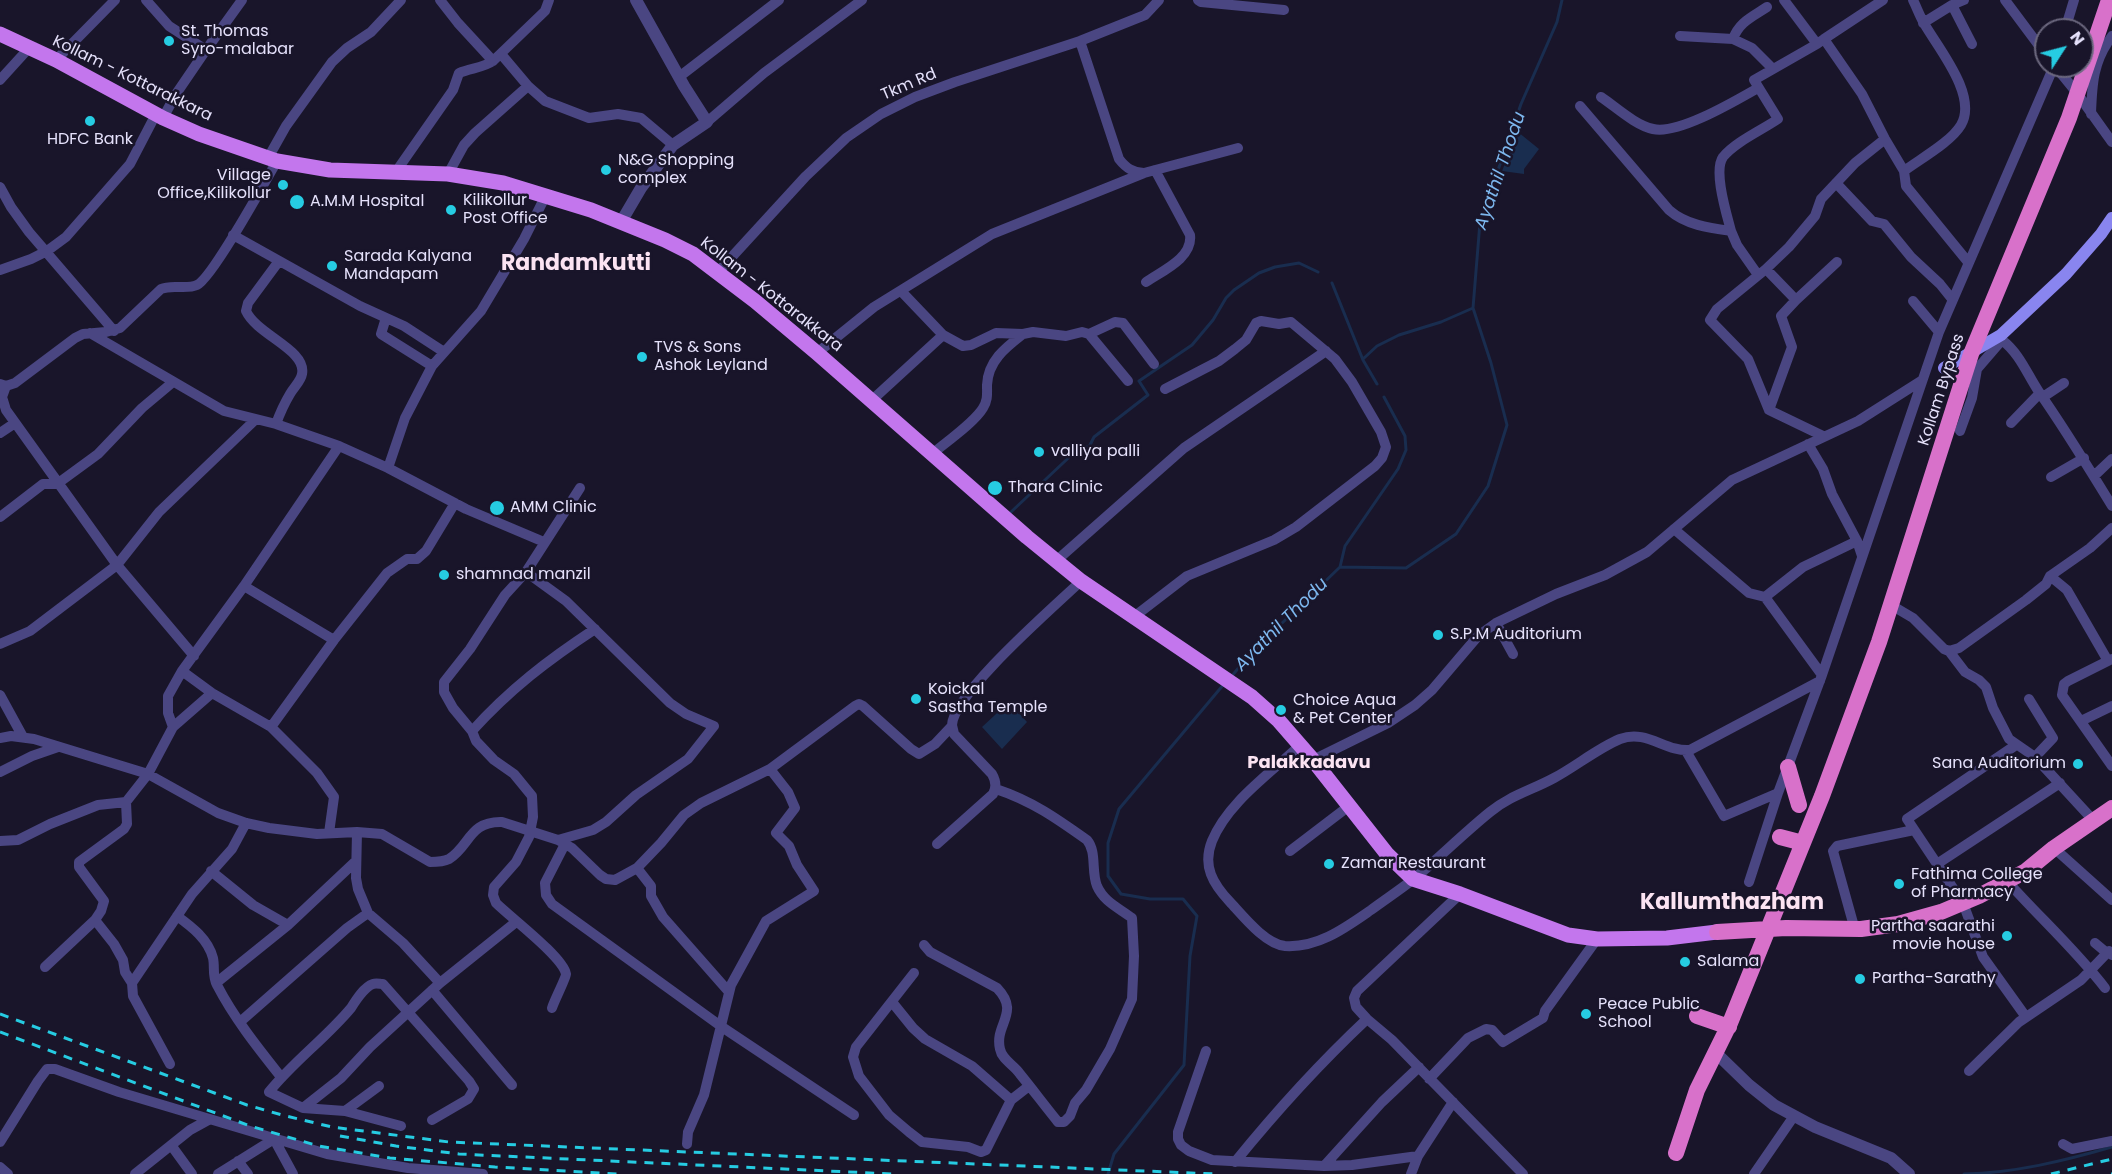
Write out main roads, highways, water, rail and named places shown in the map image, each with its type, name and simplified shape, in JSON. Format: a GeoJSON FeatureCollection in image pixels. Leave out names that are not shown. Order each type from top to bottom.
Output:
{"type":"FeatureCollection","features":[{"type":"Feature","properties":{"kind":"highway","name":"Kollam Bypass"},"geometry":{"type":"LineString","coordinates":[[1676,1153],[1697,1090],[1729,1027],[1822,796],[1891,605],[1971,354],[2045,178],[2078,93],[2109,0]]}},
{"type":"Feature","properties":{"kind":"highway"},"geometry":{"type":"LineString","coordinates":[[1788,767],[1798,805]]}},
{"type":"Feature","properties":{"kind":"highway"},"geometry":{"type":"LineString","coordinates":[[1717,932],[1786,927],[1855,930],[1898,924],[1963,903],[2026,871],[2054,848],[2112,808]]}},
{"type":"Feature","properties":{"kind":"highway"},"geometry":{"type":"LineString","coordinates":[[1780,837],[1803,843]]}},
{"type":"Feature","properties":{"kind":"highway"},"geometry":{"type":"LineString","coordinates":[[1697,1016],[1729,1027]]}},
{"type":"Feature","properties":{"kind":"main road","name":"Kollam - Kottarakkara"},"geometry":{"type":"LineString","coordinates":[[0,34],[56,60],[160,116],[199,134],[272,160],[330,170],[448,174],[503,183],[546,195],[621,222],[693,254],[817,352],[1081,581],[1252,697],[1279,721],[1313,760],[1387,854],[1413,879],[1460,894],[1568,936],[1597,939],[1667,938],[1717,932]]}},
{"type":"Feature","properties":{"kind":"main road"},"geometry":{"type":"LineString","coordinates":[[1944,368],[2002,338],[2066,274],[2112,218]]}},
{"type":"Feature","properties":{"kind":"water"},"geometry":{"type":"Polygon","coordinates":[[[1518,132],[1539,149],[1524,169],[1524,174],[1502,171],[1518,132]]]}},
{"type":"Feature","properties":{"kind":"water"},"geometry":{"type":"Polygon","coordinates":[[[1009,702],[1027,722],[1002,749],[982,727],[1009,702]]]}},
{"type":"Feature","properties":{"kind":"waterway","name":"Ayathil Thodu"},"geometry":{"type":"LineString","coordinates":[[1231,677],[1250,654],[1340,567],[1406,568],[1456,534],[1488,486],[1507,425],[1491,363],[1473,308],[1480,222],[1521,104],[1557,22],[1562,0]]}},
{"type":"Feature","properties":{"kind":"waterway"},"geometry":{"type":"LineString","coordinates":[[1011,512],[1080,447],[1089,447],[1094,437],[1148,395],[1139,381],[1192,345],[1234,290],[1259,273],[1275,267],[1299,263],[1318,272]]}},
{"type":"Feature","properties":{"kind":"waterway"},"geometry":{"type":"LineString","coordinates":[[1332,283],[1363,360],[1377,384]]}},
{"type":"Feature","properties":{"kind":"waterway"},"geometry":{"type":"LineString","coordinates":[[1363,359],[1377,346],[1399,335],[1441,322],[1473,308]]}},
{"type":"Feature","properties":{"kind":"waterway"},"geometry":{"type":"LineString","coordinates":[[1340,567],[1345,546],[1398,469],[1406,450],[1405,436],[1384,397]]}},
{"type":"Feature","properties":{"kind":"waterway","name":"Ayathil Thodu"},"geometry":{"type":"LineString","coordinates":[[1108,1174],[1114,1154],[1184,1065],[1190,956],[1197,916],[1183,899],[1150,899],[1121,894],[1108,876],[1108,843],[1119,809],[1224,684]]}},
{"type":"Feature","properties":{"kind":"waterway"},"geometry":{"type":"LineString","coordinates":[[1964,1174],[2039,1165],[2112,1147]]}},
{"type":"Feature","properties":{"kind":"railway"},"geometry":{"type":"LineString","coordinates":[[0,1014],[247,1105],[332,1127],[449,1142],[1216,1174]]}},
{"type":"Feature","properties":{"kind":"railway"},"geometry":{"type":"LineString","coordinates":[[0,1032],[250,1126],[319,1146],[390,1158],[618,1174]]}},
{"type":"Feature","properties":{"kind":"railway"},"geometry":{"type":"LineString","coordinates":[[340,1136],[459,1154],[893,1174]]}},
{"type":"Feature","properties":{"kind":"railway"},"geometry":{"type":"LineString","coordinates":[[2051,1174],[2112,1159]]}},
{"type":"Feature","properties":{"kind":"place","name":"St. Thomas Syro-malabar"},"geometry":{"type":"Point","coordinates":[169,41]}},
{"type":"Feature","properties":{"kind":"place","name":"HDFC Bank"},"geometry":{"type":"Point","coordinates":[90,121]}},
{"type":"Feature","properties":{"kind":"place","name":"N&G Shopping complex"},"geometry":{"type":"Point","coordinates":[606,170]}},
{"type":"Feature","properties":{"kind":"place","name":"Village Office,Kilikollur"},"geometry":{"type":"Point","coordinates":[283,185]}},
{"type":"Feature","properties":{"kind":"place","name":"A.M.M Hospital"},"geometry":{"type":"Point","coordinates":[297,202]}},
{"type":"Feature","properties":{"kind":"place","name":"Kilikollur Post Office"},"geometry":{"type":"Point","coordinates":[451,210]}},
{"type":"Feature","properties":{"kind":"place","name":"Sarada Kalyana Mandapam"},"geometry":{"type":"Point","coordinates":[332,266]}},
{"type":"Feature","properties":{"kind":"place","name":"TVS & Sons Ashok Leyland"},"geometry":{"type":"Point","coordinates":[642,357]}},
{"type":"Feature","properties":{"kind":"place","name":"valliya palli"},"geometry":{"type":"Point","coordinates":[1039,452]}},
{"type":"Feature","properties":{"kind":"place","name":"Thara Clinic"},"geometry":{"type":"Point","coordinates":[995,488]}},
{"type":"Feature","properties":{"kind":"place","name":"AMM Clinic"},"geometry":{"type":"Point","coordinates":[497,508]}},
{"type":"Feature","properties":{"kind":"place","name":"shamnad manzil"},"geometry":{"type":"Point","coordinates":[444,575]}},
{"type":"Feature","properties":{"kind":"place","name":"S.P.M Auditorium"},"geometry":{"type":"Point","coordinates":[1438,635]}},
{"type":"Feature","properties":{"kind":"place","name":"Koickal Sastha Temple"},"geometry":{"type":"Point","coordinates":[916,699]}},
{"type":"Feature","properties":{"kind":"place","name":"Choice Aqua & Pet Center"},"geometry":{"type":"Point","coordinates":[1281,710]}},
{"type":"Feature","properties":{"kind":"place","name":"Sana Auditorium"},"geometry":{"type":"Point","coordinates":[2078,764]}},
{"type":"Feature","properties":{"kind":"place","name":"Zamar Restaurant"},"geometry":{"type":"Point","coordinates":[1329,864]}},
{"type":"Feature","properties":{"kind":"place","name":"Fathima College of Pharmacy"},"geometry":{"type":"Point","coordinates":[1899,884]}},
{"type":"Feature","properties":{"kind":"place","name":"Partha saarathi movie house"},"geometry":{"type":"Point","coordinates":[2007,936]}},
{"type":"Feature","properties":{"kind":"place","name":"Salama"},"geometry":{"type":"Point","coordinates":[1685,962]}},
{"type":"Feature","properties":{"kind":"place","name":"Partha-Sarathy"},"geometry":{"type":"Point","coordinates":[1860,979]}},
{"type":"Feature","properties":{"kind":"place","name":"Peace Public School"},"geometry":{"type":"Point","coordinates":[1586,1014]}},
{"type":"Feature","properties":{"kind":"district","name":"Randamkutti"},"geometry":{"type":"Point","coordinates":[576,264]}},
{"type":"Feature","properties":{"kind":"district","name":"Palakkadavu"},"geometry":{"type":"Point","coordinates":[1309,763]}},
{"type":"Feature","properties":{"kind":"district","name":"Kallumthazham"},"geometry":{"type":"Point","coordinates":[1732,903]}}]}
